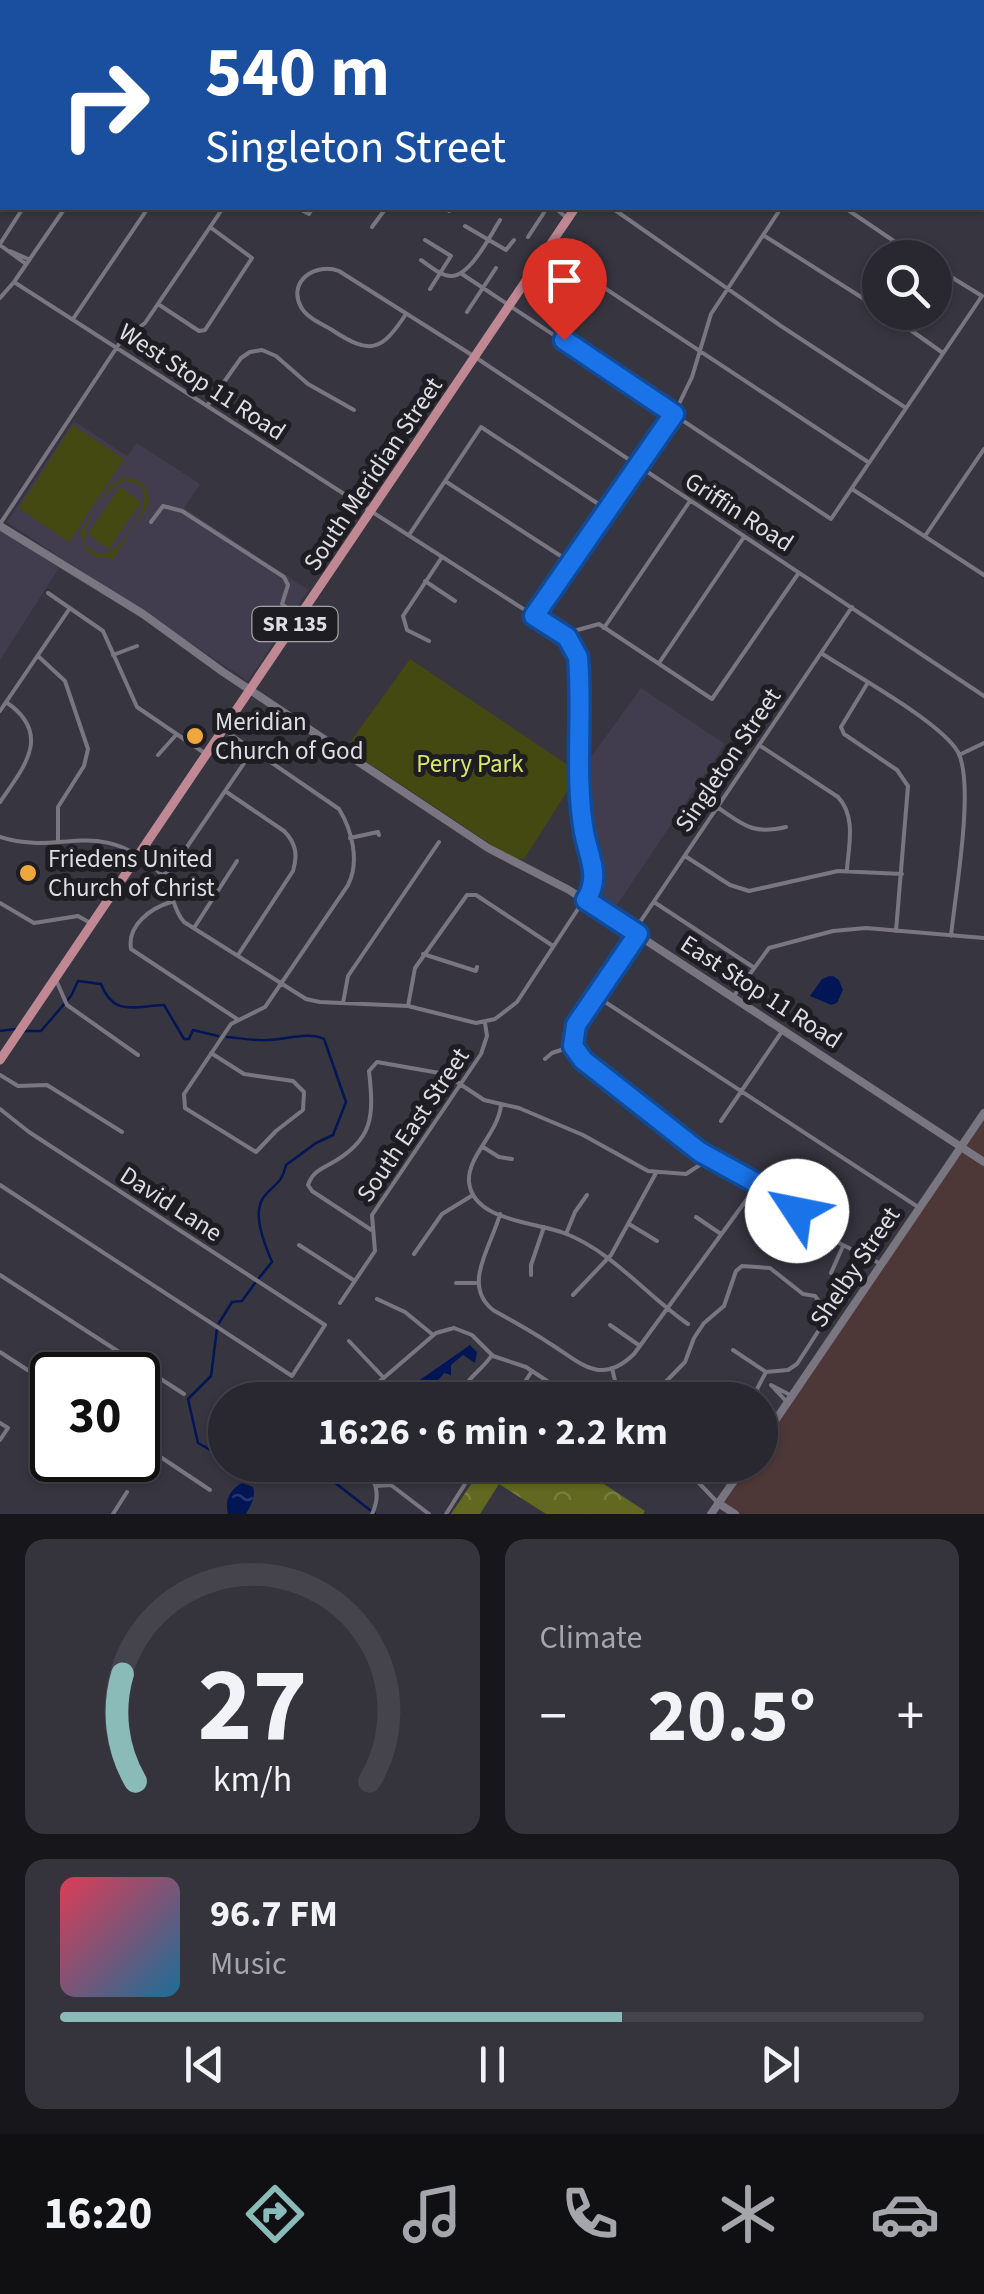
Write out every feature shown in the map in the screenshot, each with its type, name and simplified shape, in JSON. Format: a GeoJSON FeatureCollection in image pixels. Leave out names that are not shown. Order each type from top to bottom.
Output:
{"type":"FeatureCollection","features":[{"type":"Feature","properties":{"kind":"main road","name":"South Meridian Street"},"geometry":{"type":"LineString","coordinates":[[0,1060],[570,212]]}},
{"type":"Feature","properties":{"kind":"main road","name":"East Stop 11 Road"},"geometry":{"type":"LineString","coordinates":[[0,525],[143,614],[494,852],[586,900],[984,1162]]}},
{"type":"Feature","properties":{"kind":"main road","name":"Shelby Street"},"geometry":{"type":"LineString","coordinates":[[778,1417],[984,1114]]}},
{"type":"Feature","properties":{"kind":"main road"},"geometry":{"type":"LineString","coordinates":[[710,1514],[733,1482]]}},
{"type":"Feature","properties":{"kind":"main road"},"geometry":{"type":"LineString","coordinates":[[718,1503],[734,1514]]}},
{"type":"Feature","properties":{"kind":"street"},"geometry":{"type":"LineString","coordinates":[[23,210],[0,245],[28,262]]}},
{"type":"Feature","properties":{"kind":"street"},"geometry":{"type":"LineString","coordinates":[[0,298],[65,210]]}},
{"type":"Feature","properties":{"kind":"street"},"geometry":{"type":"LineString","coordinates":[[73,320],[147,210]]}},
{"type":"Feature","properties":{"kind":"street"},"geometry":{"type":"LineString","coordinates":[[0,525],[117,348],[145,323],[222,210]]}},
{"type":"Feature","properties":{"kind":"street"},"geometry":{"type":"LineString","coordinates":[[372,228],[385,210]]}},
{"type":"Feature","properties":{"kind":"street"},"geometry":{"type":"LineString","coordinates":[[528,237],[547,210]]}},
{"type":"Feature","properties":{"kind":"street"},"geometry":{"type":"LineString","coordinates":[[615,210],[906,408]]}},
{"type":"Feature","properties":{"kind":"street"},"geometry":{"type":"LineString","coordinates":[[534,616],[674,414],[689,384],[709,318],[780,210]]}},
{"type":"Feature","properties":{"kind":"street"},"geometry":{"type":"LineString","coordinates":[[848,210],[892,240]]}},
{"type":"Feature","properties":{"kind":"street"},"geometry":{"type":"LineString","coordinates":[[462,274],[500,220]]}},
{"type":"Feature","properties":{"kind":"street"},"geometry":{"type":"LineString","coordinates":[[465,226],[507,250],[514,240]]}},
{"type":"Feature","properties":{"kind":"street"},"geometry":{"type":"LineString","coordinates":[[158,304],[199,331],[205,330],[252,260],[250,254],[210,227]]}},
{"type":"Feature","properties":{"kind":"street"},"geometry":{"type":"LineString","coordinates":[[764,234],[862,298]]}},
{"type":"Feature","properties":{"kind":"street"},"geometry":{"type":"LineString","coordinates":[[424,240],[450,256],[430,289]]}},
{"type":"Feature","properties":{"kind":"street"},"geometry":{"type":"LineString","coordinates":[[547,250],[869,463]]}},
{"type":"Feature","properties":{"kind":"street"},"geometry":{"type":"LineString","coordinates":[[422,260],[449,276],[462,274],[831,518],[982,296],[952,277]]}},
{"type":"Feature","properties":{"kind":"street"},"geometry":{"type":"LineString","coordinates":[[467,312],[496,268]]}},
{"type":"Feature","properties":{"kind":"street","name":"Griffin Road"},"geometry":{"type":"LineString","coordinates":[[406,314],[382,343],[369,347],[352,343],[302,308],[298,297],[300,284],[317,269],[334,269],[476,357],[984,696]]}},
{"type":"Feature","properties":{"kind":"street","name":"West Stop 11 Road"},"geometry":{"type":"LineString","coordinates":[[14,282],[372,511]]}},
{"type":"Feature","properties":{"kind":"street"},"geometry":{"type":"LineString","coordinates":[[910,330],[944,353]]}},
{"type":"Feature","properties":{"kind":"street"},"geometry":{"type":"LineString","coordinates":[[208,406],[241,358],[258,350],[272,353],[308,384],[354,410]]}},
{"type":"Feature","properties":{"kind":"street"},"geometry":{"type":"LineString","coordinates":[[409,535],[481,427],[606,510]]}},
{"type":"Feature","properties":{"kind":"street"},"geometry":{"type":"LineString","coordinates":[[925,537],[984,449]]}},
{"type":"Feature","properties":{"kind":"street"},"geometry":{"type":"LineString","coordinates":[[445,481],[570,562]]}},
{"type":"Feature","properties":{"kind":"street"},"geometry":{"type":"LineString","coordinates":[[852,489],[984,575]]}},
{"type":"Feature","properties":{"kind":"street"},"geometry":{"type":"LineString","coordinates":[[604,628],[690,501]]}},
{"type":"Feature","properties":{"kind":"street"},"geometry":{"type":"LineString","coordinates":[[151,522],[164,506],[182,512],[284,577],[288,585],[282,604],[300,617]]}},
{"type":"Feature","properties":{"kind":"street"},"geometry":{"type":"LineString","coordinates":[[372,511],[563,634],[574,646],[578,660],[583,823],[595,876],[593,890],[586,900]]}},
{"type":"Feature","properties":{"kind":"street"},"geometry":{"type":"LineString","coordinates":[[658,664],[744,537]]}},
{"type":"Feature","properties":{"kind":"street"},"geometry":{"type":"LineString","coordinates":[[429,641],[406,630],[403,622],[405,612],[442,556]]}},
{"type":"Feature","properties":{"kind":"street"},"geometry":{"type":"LineString","coordinates":[[563,634],[599,624],[712,699],[799,572]]}},
{"type":"Feature","properties":{"kind":"street"},"geometry":{"type":"LineString","coordinates":[[425,581],[455,601]]}},
{"type":"Feature","properties":{"kind":"street"},"geometry":{"type":"LineString","coordinates":[[48,593],[103,631],[136,708],[207,755]]}},
{"type":"Feature","properties":{"kind":"street","name":"Singleton Street"},"geometry":{"type":"LineString","coordinates":[[573,1046],[575,1028],[654,902],[852,607]]}},
{"type":"Feature","properties":{"kind":"street"},"geometry":{"type":"LineString","coordinates":[[0,712],[70,608]]}},
{"type":"Feature","properties":{"kind":"street"},"geometry":{"type":"LineString","coordinates":[[113,655],[137,646]]}},
{"type":"Feature","properties":{"kind":"street"},"geometry":{"type":"LineString","coordinates":[[821,653],[940,732],[959,755],[966,787],[951,936]]}},
{"type":"Feature","properties":{"kind":"street"},"geometry":{"type":"LineString","coordinates":[[38,656],[64,681],[88,749],[84,766],[58,807],[58,840]]}},
{"type":"Feature","properties":{"kind":"street"},"geometry":{"type":"LineString","coordinates":[[868,684],[841,727],[844,734],[897,770],[906,782],[909,795],[896,931]]}},
{"type":"Feature","properties":{"kind":"street"},"geometry":{"type":"LineString","coordinates":[[0,802],[31,750],[31,735],[24,718],[6,702]]}},
{"type":"Feature","properties":{"kind":"street"},"geometry":{"type":"LineString","coordinates":[[211,1053],[242,1074],[296,1082],[304,1092],[303,1110],[256,1152],[195,1115],[182,1102],[184,1094],[211,1053],[236,1019],[262,1011],[348,885],[354,870],[350,838],[339,809],[224,730]]}},
{"type":"Feature","properties":{"kind":"street"},"geometry":{"type":"LineString","coordinates":[[158,755],[176,735]]}},
{"type":"Feature","properties":{"kind":"street"},"geometry":{"type":"LineString","coordinates":[[959,755],[984,743]]}},
{"type":"Feature","properties":{"kind":"street"},"geometry":{"type":"LineString","coordinates":[[760,744],[846,806],[850,820],[847,870]]}},
{"type":"Feature","properties":{"kind":"street"},"geometry":{"type":"LineString","coordinates":[[162,876],[174,867],[254,750]]}},
{"type":"Feature","properties":{"kind":"street"},"geometry":{"type":"LineString","coordinates":[[225,792],[290,838],[296,855],[293,871],[237,956]]}},
{"type":"Feature","properties":{"kind":"street"},"geometry":{"type":"LineString","coordinates":[[717,807],[753,830],[768,832],[786,827]]}},
{"type":"Feature","properties":{"kind":"street"},"geometry":{"type":"LineString","coordinates":[[350,838],[378,832],[379,835]]}},
{"type":"Feature","properties":{"kind":"street"},"geometry":{"type":"LineString","coordinates":[[0,837],[15,842],[100,840],[114,844],[162,876],[180,918],[306,998],[343,1004],[408,1006],[468,1022],[484,1022]]}},
{"type":"Feature","properties":{"kind":"street"},"geometry":{"type":"LineString","coordinates":[[343,1004],[347,976],[439,842]]}},
{"type":"Feature","properties":{"kind":"street"},"geometry":{"type":"LineString","coordinates":[[685,856],[730,885],[750,891],[847,870],[902,874]]}},
{"type":"Feature","properties":{"kind":"street"},"geometry":{"type":"LineString","coordinates":[[194,928],[237,861]]}},
{"type":"Feature","properties":{"kind":"street"},"geometry":{"type":"LineString","coordinates":[[408,1006],[412,975],[423,954],[468,894],[554,947]]}},
{"type":"Feature","properties":{"kind":"street","name":"South East Street"},"geometry":{"type":"LineString","coordinates":[[340,1303],[375,1249],[372,1215],[484,1049],[484,1022],[510,1010],[586,900]]}},
{"type":"Feature","properties":{"kind":"street"},"geometry":{"type":"LineString","coordinates":[[172,901],[146,913],[129,945],[236,1019]]}},
{"type":"Feature","properties":{"kind":"street"},"geometry":{"type":"LineString","coordinates":[[0,902],[34,922],[78,916],[92,924]]}},
{"type":"Feature","properties":{"kind":"street"},"geometry":{"type":"LineString","coordinates":[[654,902],[753,966]]}},
{"type":"Feature","properties":{"kind":"street"},"geometry":{"type":"LineString","coordinates":[[733,997],[769,948],[815,935],[854,928],[984,938]]}},
{"type":"Feature","properties":{"kind":"street"},"geometry":{"type":"LineString","coordinates":[[423,954],[476,971],[477,967]]}},
{"type":"Feature","properties":{"kind":"street"},"geometry":{"type":"LineString","coordinates":[[54,980],[61,985],[66,1003],[138,1055]]}},
{"type":"Feature","properties":{"kind":"street"},"geometry":{"type":"LineString","coordinates":[[596,996],[919,1208]]}},
{"type":"Feature","properties":{"kind":"street"},"geometry":{"type":"LineString","coordinates":[[721,1120],[783,1030]]}},
{"type":"Feature","properties":{"kind":"street"},"geometry":{"type":"LineString","coordinates":[[546,1059],[573,1046],[583,1060],[709,1158],[758,1184],[843,1246],[881,1264]]}},
{"type":"Feature","properties":{"kind":"street"},"geometry":{"type":"LineString","coordinates":[[373,1230],[308,1185],[313,1174],[352,1150],[368,1126],[374,1101],[369,1071],[376,1062],[434,1070],[484,1100],[519,1108],[583,1135],[656,1173],[686,1174],[709,1158]]}},
{"type":"Feature","properties":{"kind":"street"},"geometry":{"type":"LineString","coordinates":[[0,1075],[18,1086],[47,1086],[122,1132]]}},
{"type":"Feature","properties":{"kind":"street"},"geometry":{"type":"LineString","coordinates":[[501,1105],[496,1128],[470,1173],[473,1195],[482,1206],[566,1234],[607,1260],[688,1324]]}},
{"type":"Feature","properties":{"kind":"street","name":"David Lane"},"geometry":{"type":"LineString","coordinates":[[0,1109],[29,1132],[325,1326],[292,1376],[0,1185]]}},
{"type":"Feature","properties":{"kind":"street"},"geometry":{"type":"LineString","coordinates":[[483,1147],[498,1157],[512,1159]]}},
{"type":"Feature","properties":{"kind":"street"},"geometry":{"type":"LineString","coordinates":[[573,1295],[607,1260],[656,1173]]}},
{"type":"Feature","properties":{"kind":"street"},"geometry":{"type":"LineString","coordinates":[[500,1214],[477,1283],[481,1298],[493,1310],[579,1364],[593,1369],[612,1368],[628,1360],[640,1346],[758,1184]]}},
{"type":"Feature","properties":{"kind":"street"},"geometry":{"type":"LineString","coordinates":[[414,1254],[442,1214],[473,1195]]}},
{"type":"Feature","properties":{"kind":"street"},"geometry":{"type":"LineString","coordinates":[[566,1234],[574,1212],[587,1195]]}},
{"type":"Feature","properties":{"kind":"street"},"geometry":{"type":"LineString","coordinates":[[696,1217],[721,1234]]}},
{"type":"Feature","properties":{"kind":"street"},"geometry":{"type":"LineString","coordinates":[[784,1240],[805,1218]]}},
{"type":"Feature","properties":{"kind":"street"},"geometry":{"type":"LineString","coordinates":[[629,1224],[658,1241]]}},
{"type":"Feature","properties":{"kind":"street"},"geometry":{"type":"LineString","coordinates":[[531,1276],[544,1227]]}},
{"type":"Feature","properties":{"kind":"street"},"geometry":{"type":"LineString","coordinates":[[300,1245],[354,1281]]}},
{"type":"Feature","properties":{"kind":"street"},"geometry":{"type":"LineString","coordinates":[[831,1274],[843,1246]]}},
{"type":"Feature","properties":{"kind":"street"},"geometry":{"type":"LineString","coordinates":[[666,1382],[684,1364],[702,1326],[723,1307],[736,1272],[744,1266],[770,1268],[803,1294],[817,1298],[818,1332],[795,1366],[766,1372],[733,1350]]}},
{"type":"Feature","properties":{"kind":"street"},"geometry":{"type":"LineString","coordinates":[[0,1274],[184,1394]]}},
{"type":"Feature","properties":{"kind":"street"},"geometry":{"type":"LineString","coordinates":[[456,1284],[477,1283]]}},
{"type":"Feature","properties":{"kind":"street"},"geometry":{"type":"LineString","coordinates":[[378,1299],[404,1312],[433,1335]]}},
{"type":"Feature","properties":{"kind":"street"},"geometry":{"type":"LineString","coordinates":[[610,1325],[640,1346]]}},
{"type":"Feature","properties":{"kind":"street"},"geometry":{"type":"LineString","coordinates":[[378,1382],[433,1335],[450,1328],[470,1333],[492,1355],[549,1382]]}},
{"type":"Feature","properties":{"kind":"street"},"geometry":{"type":"LineString","coordinates":[[349,1341],[383,1378]]}},
{"type":"Feature","properties":{"kind":"street"},"geometry":{"type":"LineString","coordinates":[[0,1352],[30,1372]]}},
{"type":"Feature","properties":{"kind":"street"},"geometry":{"type":"LineString","coordinates":[[466,1382],[492,1355]]}},
{"type":"Feature","properties":{"kind":"street"},"geometry":{"type":"LineString","coordinates":[[612,1368],[615,1382]]}},
{"type":"Feature","properties":{"kind":"street"},"geometry":{"type":"LineString","coordinates":[[525,1382],[532,1371]]}},
{"type":"Feature","properties":{"kind":"street"},"geometry":{"type":"LineString","coordinates":[[760,1382],[766,1372]]}},
{"type":"Feature","properties":{"kind":"street"},"geometry":{"type":"LineString","coordinates":[[762,1379],[790,1399]]}},
{"type":"Feature","properties":{"kind":"street"},"geometry":{"type":"LineString","coordinates":[[0,1423],[8,1428],[0,1440]]}},
{"type":"Feature","properties":{"kind":"street"},"geometry":{"type":"LineString","coordinates":[[160,1457],[210,1490]]}},
{"type":"Feature","properties":{"kind":"street"},"geometry":{"type":"LineString","coordinates":[[373,1513],[374,1482]]}},
{"type":"Feature","properties":{"kind":"street"},"geometry":{"type":"LineString","coordinates":[[446,1514],[467,1482]]}},
{"type":"Feature","properties":{"kind":"street"},"geometry":{"type":"LineString","coordinates":[[698,1482],[718,1503]]}},
{"type":"Feature","properties":{"kind":"street"},"geometry":{"type":"LineString","coordinates":[[376,1486],[389,1484],[429,1514]]}},
{"type":"Feature","properties":{"kind":"street"},"geometry":{"type":"LineString","coordinates":[[113,1514],[127,1492]]}},
{"type":"Feature","properties":{"kind":"shaded area"},"geometry":{"type":"Polygon","coordinates":[[[74,421],[127,456],[137,443],[200,484],[184,508],[308,590],[248,681],[7,522],[74,421]]]}},
{"type":"Feature","properties":{"kind":"shaded area"},"geometry":{"type":"Polygon","coordinates":[[[0,528],[59,568],[0,660],[0,528]]]}},
{"type":"Feature","properties":{"kind":"shaded area"},"geometry":{"type":"Polygon","coordinates":[[[641,688],[725,744],[613,911],[594,898],[601,876],[585,807],[585,760],[641,688]]]}},
{"type":"Feature","properties":{"kind":"shaded area"},"geometry":{"type":"Polygon","coordinates":[[[984,1120],[984,1514],[741,1514],[724,1503],[738,1482],[778,1482],[778,1423],[984,1120]]]}},
{"type":"Feature","properties":{"kind":"green space"},"geometry":{"type":"Polygon","coordinates":[[[73,425],[124,459],[69,542],[19,508],[73,425]]]}},
{"type":"Feature","properties":{"kind":"green space"},"geometry":{"type":"Polygon","coordinates":[[[121,478],[137,480],[144,486],[149,501],[145,511],[112,561],[110,557],[87,552],[80,533],[109,487],[121,478]],[[122,481],[96,509],[85,536],[85,544],[94,552],[105,554],[113,550],[132,529],[144,502],[144,491],[137,483],[122,481]]]}},
{"type":"Feature","properties":{"kind":"green space"},"geometry":{"type":"Polygon","coordinates":[[[120,487],[141,502],[109,549],[88,534],[120,487]]]}},
{"type":"Feature","properties":{"kind":"green space","name":"Perry Park"},"geometry":{"type":"Polygon","coordinates":[[[410,659],[571,767],[576,777],[525,858],[513,859],[346,748],[410,659]]]}},
{"type":"Feature","properties":{"kind":"green space"},"geometry":{"type":"Polygon","coordinates":[[[473,1482],[601,1482],[645,1511],[546,1514],[499,1484],[480,1514],[451,1514],[473,1482]]]}},
{"type":"Feature","properties":{"kind":"water"},"geometry":{"type":"Polygon","coordinates":[[[832,975],[843,990],[837,1003],[831,1005],[810,996],[822,979],[832,975]]]}},
{"type":"Feature","properties":{"kind":"water"},"geometry":{"type":"Polygon","coordinates":[[[470,1345],[477,1352],[475,1363],[463,1355],[451,1365],[451,1375],[444,1373],[436,1382],[417,1382],[470,1345]]]}},
{"type":"Feature","properties":{"kind":"water"},"geometry":{"type":"Polygon","coordinates":[[[242,1483],[253,1487],[251,1504],[246,1514],[228,1514],[229,1495],[242,1483]]]}},
{"type":"Feature","properties":{"kind":"waterway"},"geometry":{"type":"LineString","coordinates":[[22,1031],[41,1031],[71,996],[78,981],[101,984],[112,1001],[126,1007],[164,1005],[184,1039],[189,1039],[193,1030],[218,1036]]}},
{"type":"Feature","properties":{"kind":"waterway"},"geometry":{"type":"LineString","coordinates":[[0,1031],[15,1029]]}},
{"type":"Feature","properties":{"kind":"waterway"},"geometry":{"type":"LineString","coordinates":[[227,1037],[324,1039],[346,1102],[333,1135],[286,1165],[279,1181],[263,1198],[259,1221],[272,1262],[259,1278]]}},
{"type":"Feature","properties":{"kind":"waterway"},"geometry":{"type":"LineString","coordinates":[[219,1323],[232,1302],[242,1301],[255,1283]]}},
{"type":"Feature","properties":{"kind":"waterway"},"geometry":{"type":"LineString","coordinates":[[208,1449],[198,1443],[188,1399],[211,1376],[217,1329]]}},
{"type":"Feature","properties":{"kind":"waterway"},"geometry":{"type":"LineString","coordinates":[[334,1482],[375,1514]]}},
{"type":"Feature","properties":{"kind":"place","name":"Meridian Church of God"},"geometry":{"type":"Point","coordinates":[195,736]}},
{"type":"Feature","properties":{"kind":"place","name":"Friedens United Church of Christ"},"geometry":{"type":"Point","coordinates":[28,873]}},
{"type":"Feature","properties":{"kind":"route"},"geometry":{"type":"LineString","coordinates":[[564,340],[674,414],[534,616],[567,637],[578,657],[583,823],[595,876],[593,890],[586,900],[638,934],[576,1025],[573,1046],[583,1060],[700,1152],[776,1194],[797,1211]]}}]}
